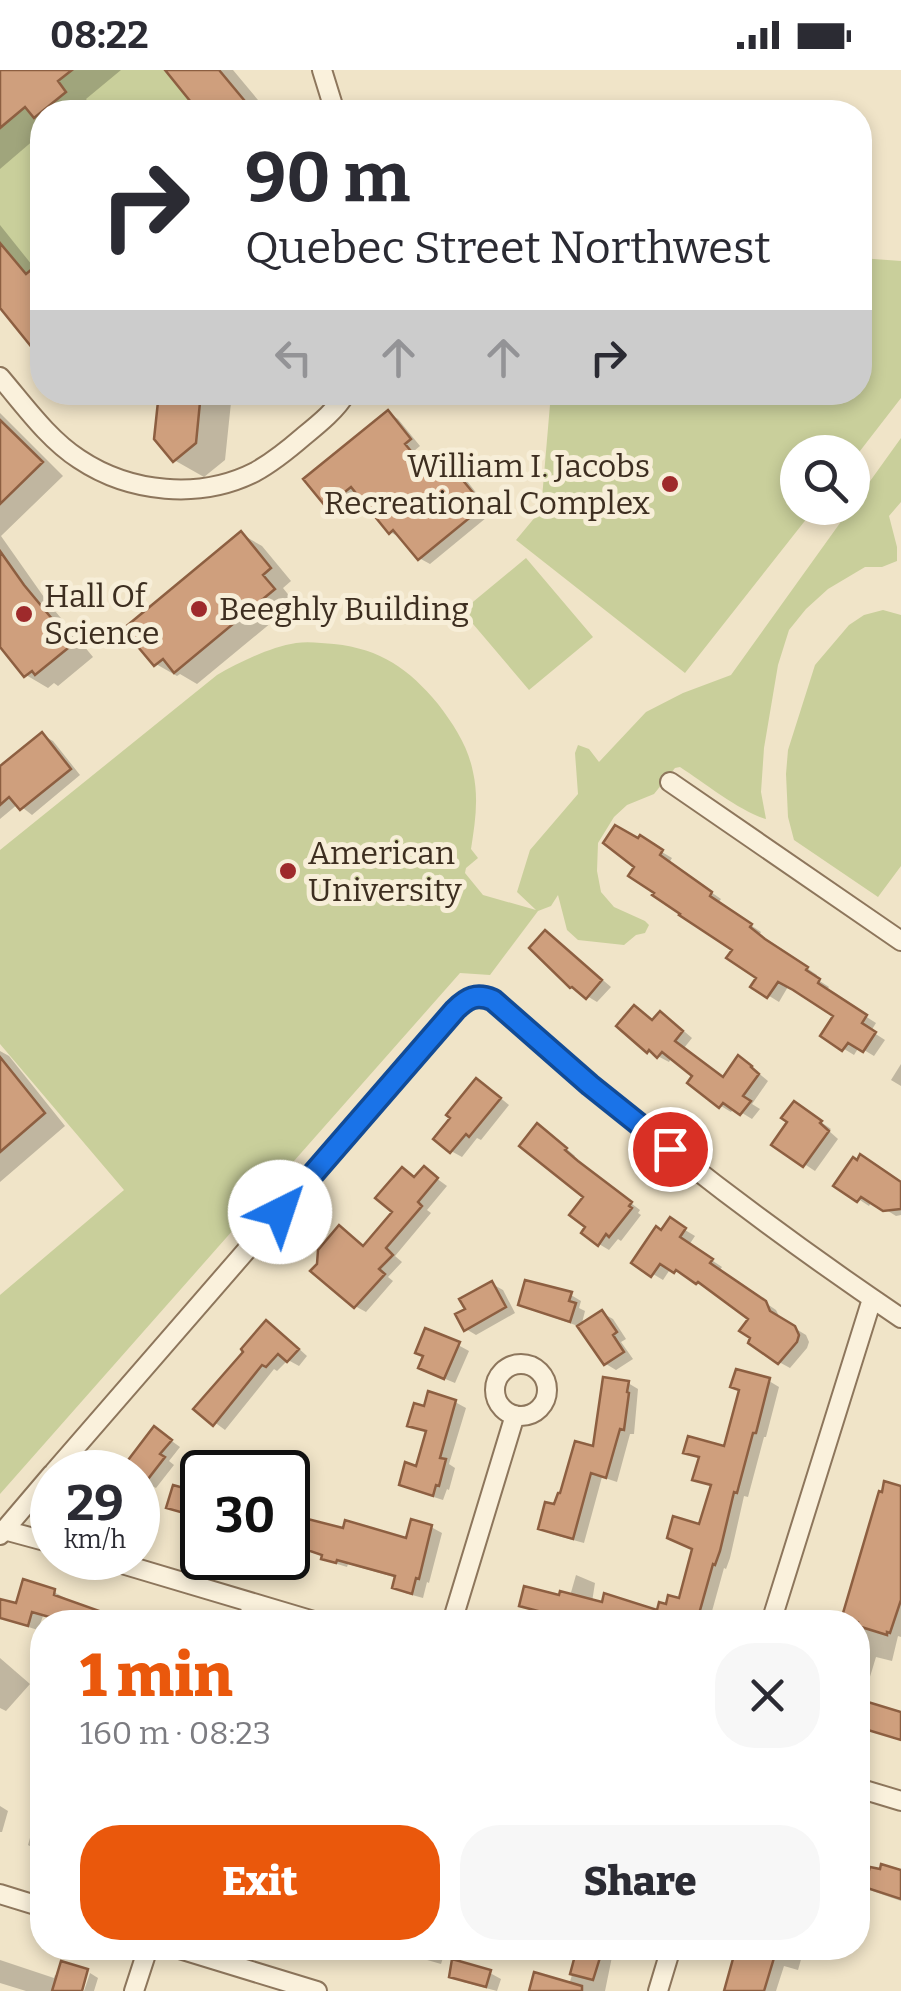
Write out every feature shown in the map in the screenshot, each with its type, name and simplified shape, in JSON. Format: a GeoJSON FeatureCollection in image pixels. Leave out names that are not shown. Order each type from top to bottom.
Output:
{"type":"FeatureCollection","features":[{"type":"Feature","properties":{"kind":"street"},"geometry":{"type":"LineString","coordinates":[[322,70],[331,100]]}},
{"type":"Feature","properties":{"kind":"street"},"geometry":{"type":"LineString","coordinates":[[0,376],[53,437],[75,456],[123,482],[162,489],[182,490],[230,482],[256,472],[338,405]]}},
{"type":"Feature","properties":{"kind":"street"},"geometry":{"type":"LineString","coordinates":[[670,782],[901,941]]}},
{"type":"Feature","properties":{"kind":"street"},"geometry":{"type":"LineString","coordinates":[[73,1450],[455,1010],[465,1000],[477,996],[493,1000],[670,1149],[901,1318]]}},
{"type":"Feature","properties":{"kind":"street"},"geometry":{"type":"LineString","coordinates":[[775,1610],[872,1298]]}},
{"type":"Feature","properties":{"kind":"street"},"geometry":{"type":"LineString","coordinates":[[456,1610],[515,1415]]}},
{"type":"Feature","properties":{"kind":"street"},"geometry":{"type":"LineString","coordinates":[[30,1500],[2,1532],[30,1538]]}},
{"type":"Feature","properties":{"kind":"street"},"geometry":{"type":"LineString","coordinates":[[160,1575],[277,1610]]}},
{"type":"Feature","properties":{"kind":"street"},"geometry":{"type":"LineString","coordinates":[[251,1610],[253,1603]]}},
{"type":"Feature","properties":{"kind":"street"},"geometry":{"type":"LineString","coordinates":[[870,1792],[901,1801]]}},
{"type":"Feature","properties":{"kind":"street"},"geometry":{"type":"LineString","coordinates":[[0,1894],[30,1903]]}},
{"type":"Feature","properties":{"kind":"street"},"geometry":{"type":"LineString","coordinates":[[134,1991],[144,1960]]}},
{"type":"Feature","properties":{"kind":"street"},"geometry":{"type":"LineString","coordinates":[[216,1960],[318,1991]]}},
{"type":"Feature","properties":{"kind":"street"},"geometry":{"type":"LineString","coordinates":[[658,1991],[667,1960]]}},
{"type":"Feature","properties":{"kind":"green space"},"geometry":{"type":"Polygon","coordinates":[[[71,70],[165,70],[189,100],[34,100],[71,70]]]}},
{"type":"Feature","properties":{"kind":"green space"},"geometry":{"type":"Polygon","coordinates":[[[30,103],[30,271],[15,284],[0,266],[11,257],[0,243],[0,128],[30,103]]]}},
{"type":"Feature","properties":{"kind":"green space","name":"William I. Jacobs Recreational Complex"},"geometry":{"type":"Polygon","coordinates":[[[872,259],[901,261],[901,398],[870,438],[870,435],[780,435],[780,525],[802,525],[685,673],[516,540],[541,510],[550,405],[872,405],[872,259]]]}},
{"type":"Feature","properties":{"kind":"green space"},"geometry":{"type":"Polygon","coordinates":[[[901,438],[901,502],[889,516],[897,561],[882,567],[865,567],[828,589],[789,630],[778,665],[764,748],[761,792],[766,819],[680,767],[654,794],[627,805],[614,817],[598,843],[597,871],[601,892],[614,907],[645,921],[649,925],[645,933],[624,945],[578,940],[567,930],[558,895],[551,906],[538,911],[490,975],[460,973],[39,1450],[30,1450],[30,1460],[0,1494],[0,1295],[124,1190],[0,1044],[0,850],[217,675],[286,645],[334,644],[366,651],[393,663],[438,704],[464,745],[475,782],[471,849],[478,858],[465,873],[483,895],[536,910],[517,892],[530,850],[578,794],[578,745],[589,749],[599,762],[646,712],[731,675],[839,525],[870,525],[870,481],[901,438]]]}},
{"type":"Feature","properties":{"kind":"green space"},"geometry":{"type":"Polygon","coordinates":[[[526,558],[593,637],[529,690],[462,611],[526,558]]]}},
{"type":"Feature","properties":{"kind":"green space"},"geometry":{"type":"Polygon","coordinates":[[[883,610],[901,615],[901,866],[878,897],[794,840],[788,817],[786,774],[788,750],[815,665],[849,625],[864,615],[883,610]]]}},
{"type":"Feature","properties":{"kind":"building"},"geometry":{"type":"Polygon","coordinates":[[[0,70],[72,70],[58,81],[66,92],[56,100],[30,100],[30,113],[25,107],[0,128],[0,70]]]}},
{"type":"Feature","properties":{"kind":"building"},"geometry":{"type":"Polygon","coordinates":[[[165,70],[219,70],[244,100],[189,100],[165,70]]]}},
{"type":"Feature","properties":{"kind":"building"},"geometry":{"type":"Polygon","coordinates":[[[0,243],[26,274],[30,271],[30,345],[0,308],[0,243]]]}},
{"type":"Feature","properties":{"kind":"building"},"geometry":{"type":"Polygon","coordinates":[[[158,405],[200,405],[196,443],[173,462],[154,439],[158,405]]]}},
{"type":"Feature","properties":{"kind":"building"},"geometry":{"type":"Polygon","coordinates":[[[388,410],[411,439],[405,444],[433,477],[444,468],[451,476],[456,472],[484,506],[418,560],[393,530],[389,534],[351,487],[326,507],[303,479],[388,410]]]}},
{"type":"Feature","properties":{"kind":"building","name":"Hall Of Science"},"geometry":{"type":"Polygon","coordinates":[[[0,420],[43,462],[0,504],[0,420]]]}},
{"type":"Feature","properties":{"kind":"building","name":"Beeghly Building"},"geometry":{"type":"Polygon","coordinates":[[[241,531],[271,568],[263,575],[275,589],[174,673],[163,659],[154,666],[123,629],[241,531]]]}},
{"type":"Feature","properties":{"kind":"building","name":"Hall Of Science"},"geometry":{"type":"Polygon","coordinates":[[[0,551],[73,644],[35,675],[32,671],[24,677],[0,647],[0,551]]]}},
{"type":"Feature","properties":{"kind":"building"},"geometry":{"type":"Polygon","coordinates":[[[42,732],[71,769],[20,810],[9,797],[0,805],[0,766],[42,732]]]}},
{"type":"Feature","properties":{"kind":"building"},"geometry":{"type":"Polygon","coordinates":[[[615,825],[663,850],[660,855],[712,892],[710,896],[808,967],[806,970],[820,979],[818,983],[867,1015],[862,1023],[876,1032],[863,1052],[848,1043],[842,1051],[820,1036],[833,1016],[793,990],[778,982],[767,998],[750,987],[756,978],[726,958],[732,950],[628,876],[634,867],[603,843],[615,825]]]}},
{"type":"Feature","properties":{"kind":"building"},"geometry":{"type":"Polygon","coordinates":[[[545,930],[602,980],[586,999],[529,948],[545,930]]]}},
{"type":"Feature","properties":{"kind":"building"},"geometry":{"type":"Polygon","coordinates":[[[634,1005],[652,1020],[660,1011],[683,1031],[675,1041],[723,1077],[738,1055],[752,1066],[759,1074],[743,1096],[751,1101],[740,1115],[723,1103],[719,1108],[687,1083],[692,1076],[662,1052],[657,1058],[649,1050],[647,1053],[616,1026],[634,1005]]]}},
{"type":"Feature","properties":{"kind":"building"},"geometry":{"type":"Polygon","coordinates":[[[0,1057],[45,1113],[0,1152],[0,1057]]]}},
{"type":"Feature","properties":{"kind":"building"},"geometry":{"type":"Polygon","coordinates":[[[476,1078],[501,1098],[469,1137],[466,1134],[450,1153],[433,1139],[450,1118],[446,1115],[476,1078]]]}},
{"type":"Feature","properties":{"kind":"building"},"geometry":{"type":"Polygon","coordinates":[[[794,1101],[822,1121],[829,1131],[803,1167],[771,1145],[787,1122],[781,1118],[794,1101]]]}},
{"type":"Feature","properties":{"kind":"building"},"geometry":{"type":"Polygon","coordinates":[[[537,1123],[578,1161],[632,1202],[632,1208],[598,1246],[581,1233],[585,1227],[569,1215],[583,1197],[519,1146],[537,1123]]]}},
{"type":"Feature","properties":{"kind":"building"},"geometry":{"type":"Polygon","coordinates":[[[860,1154],[901,1182],[901,1209],[883,1211],[861,1197],[857,1202],[833,1186],[853,1157],[857,1160],[860,1154]]]}},
{"type":"Feature","properties":{"kind":"building"},"geometry":{"type":"Polygon","coordinates":[[[424,1166],[438,1178],[418,1202],[422,1206],[386,1248],[393,1255],[379,1269],[385,1274],[354,1308],[310,1271],[317,1264],[318,1250],[339,1225],[363,1246],[392,1212],[375,1198],[402,1167],[414,1177],[424,1166]]]}},
{"type":"Feature","properties":{"kind":"building"},"geometry":{"type":"Polygon","coordinates":[[[670,1217],[686,1228],[680,1237],[766,1301],[770,1311],[795,1326],[797,1342],[778,1364],[748,1343],[750,1338],[739,1331],[748,1319],[698,1282],[660,1264],[651,1277],[631,1263],[656,1226],[661,1230],[670,1217]]]}},
{"type":"Feature","properties":{"kind":"building"},"geometry":{"type":"Polygon","coordinates":[[[525,1280],[572,1292],[569,1301],[576,1303],[570,1322],[518,1305],[525,1280]]]}},
{"type":"Feature","properties":{"kind":"building"},"geometry":{"type":"Polygon","coordinates":[[[492,1281],[506,1307],[464,1331],[455,1314],[465,1309],[459,1299],[492,1281]]]}},
{"type":"Feature","properties":{"kind":"building"},"geometry":{"type":"Polygon","coordinates":[[[602,1310],[617,1332],[613,1335],[624,1352],[604,1365],[577,1326],[602,1310]]]}},
{"type":"Feature","properties":{"kind":"building"},"geometry":{"type":"Polygon","coordinates":[[[266,1320],[299,1349],[287,1362],[278,1354],[266,1367],[262,1365],[213,1426],[193,1409],[266,1320]]]}},
{"type":"Feature","properties":{"kind":"building"},"geometry":{"type":"Polygon","coordinates":[[[425,1328],[460,1342],[444,1379],[418,1368],[423,1356],[415,1353],[425,1328]]]}},
{"type":"Feature","properties":{"kind":"building"},"geometry":{"type":"Polygon","coordinates":[[[736,1369],[770,1378],[720,1551],[700,1610],[657,1610],[659,1602],[666,1604],[668,1595],[679,1598],[692,1549],[667,1538],[673,1516],[699,1524],[711,1485],[692,1480],[699,1457],[683,1453],[688,1436],[724,1446],[739,1390],[730,1387],[736,1369]]]}},
{"type":"Feature","properties":{"kind":"building"},"geometry":{"type":"Polygon","coordinates":[[[603,1377],[629,1381],[624,1430],[620,1429],[606,1478],[591,1473],[573,1539],[538,1529],[545,1502],[554,1504],[560,1493],[575,1441],[593,1446],[603,1377]]]}},
{"type":"Feature","properties":{"kind":"building"},"geometry":{"type":"Polygon","coordinates":[[[428,1391],[456,1400],[440,1458],[446,1459],[433,1496],[399,1485],[405,1462],[416,1466],[426,1431],[407,1426],[414,1403],[424,1406],[428,1391]]]}},
{"type":"Feature","properties":{"kind":"building"},"geometry":{"type":"Polygon","coordinates":[[[154,1426],[172,1440],[160,1454],[160,1450],[136,1450],[154,1426]]]}},
{"type":"Feature","properties":{"kind":"building"},"geometry":{"type":"Polygon","coordinates":[[[884,1481],[901,1486],[901,1600],[887,1635],[870,1630],[870,1610],[844,1610],[879,1491],[882,1492],[884,1481]]]}},
{"type":"Feature","properties":{"kind":"building"},"geometry":{"type":"Polygon","coordinates":[[[173,1485],[180,1487],[180,1512],[166,1508],[173,1485]]]}},
{"type":"Feature","properties":{"kind":"building"},"geometry":{"type":"Polygon","coordinates":[[[411,1519],[432,1525],[412,1594],[392,1588],[395,1576],[321,1559],[322,1555],[310,1551],[310,1520],[343,1528],[345,1520],[406,1538],[411,1519]]]}},
{"type":"Feature","properties":{"kind":"building"},"geometry":{"type":"Polygon","coordinates":[[[23,1579],[55,1589],[54,1595],[96,1610],[30,1610],[28,1626],[0,1618],[0,1599],[16,1603],[23,1579]]]}},
{"type":"Feature","properties":{"kind":"building"},"geometry":{"type":"Polygon","coordinates":[[[524,1586],[602,1602],[604,1593],[657,1610],[534,1610],[519,1606],[524,1586]]]}},
{"type":"Feature","properties":{"kind":"building"},"geometry":{"type":"Polygon","coordinates":[[[870,1703],[901,1712],[901,1740],[870,1731],[870,1703]]]}},
{"type":"Feature","properties":{"kind":"building"},"geometry":{"type":"Polygon","coordinates":[[[881,1864],[901,1870],[901,1899],[870,1889],[870,1867],[880,1869],[881,1864]]]}},
{"type":"Feature","properties":{"kind":"building"},"geometry":{"type":"Polygon","coordinates":[[[452,1960],[491,1970],[486,1987],[449,1977],[452,1960]]]}},
{"type":"Feature","properties":{"kind":"building"},"geometry":{"type":"Polygon","coordinates":[[[574,1960],[599,1960],[593,1980],[570,1974],[574,1960]]]}},
{"type":"Feature","properties":{"kind":"building"},"geometry":{"type":"Polygon","coordinates":[[[733,1960],[773,1960],[764,1991],[724,1991],[733,1960]]]}},
{"type":"Feature","properties":{"kind":"building"},"geometry":{"type":"Polygon","coordinates":[[[61,1961],[88,1969],[82,1991],[52,1991],[61,1961]]]}},
{"type":"Feature","properties":{"kind":"building"},"geometry":{"type":"Polygon","coordinates":[[[534,1972],[582,1986],[582,1991],[529,1991],[534,1972]]]}},
{"type":"Feature","properties":{"kind":"place","name":"William I. Jacobs Recreational Complex"},"geometry":{"type":"Point","coordinates":[670,484]}},
{"type":"Feature","properties":{"kind":"place","name":"Beeghly Building"},"geometry":{"type":"Point","coordinates":[199,609]}},
{"type":"Feature","properties":{"kind":"place","name":"Hall Of Science"},"geometry":{"type":"Point","coordinates":[24,614]}},
{"type":"Feature","properties":{"kind":"place","name":"American University"},"geometry":{"type":"Point","coordinates":[288,871]}},
{"type":"Feature","properties":{"kind":"route"},"geometry":{"type":"LineString","coordinates":[[280,1212],[455,1010],[465,1000],[477,996],[493,1000],[670,1149]]}}]}
